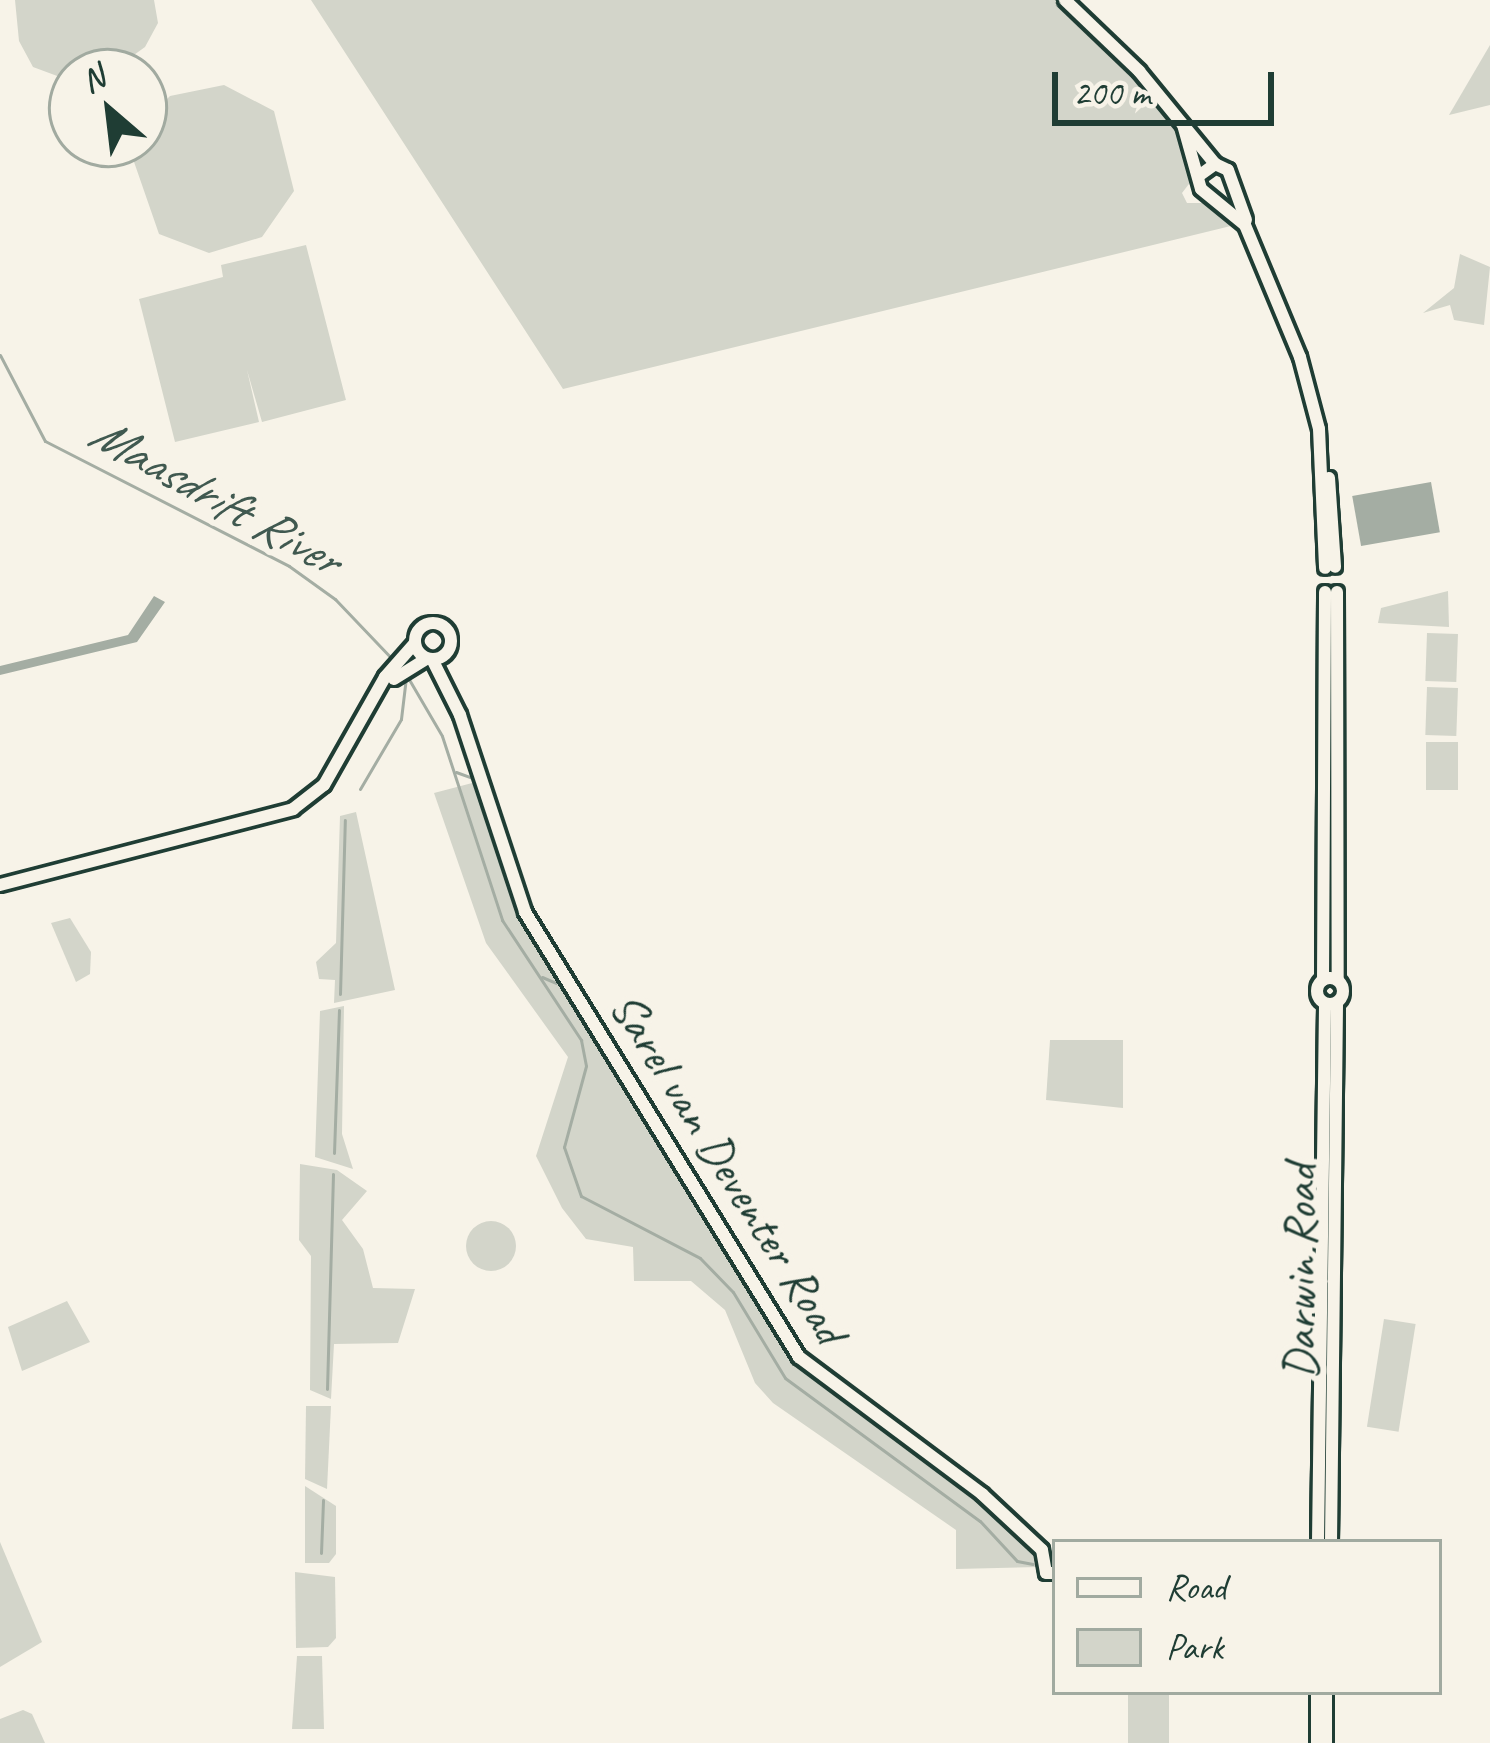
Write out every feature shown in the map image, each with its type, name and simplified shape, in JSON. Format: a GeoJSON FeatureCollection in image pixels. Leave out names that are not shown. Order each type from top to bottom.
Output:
{"type":"FeatureCollection","features":[{"type":"Feature","properties":{"kind":"street"},"geometry":{"type":"LineString","coordinates":[[1065,0],[1215,164],[1228,170],[1311,379],[1328,454],[1330,567],[1317,580],[1331,592]]}},
{"type":"Feature","properties":{"kind":"street"},"geometry":{"type":"LineString","coordinates":[[1184,125],[1201,189],[1252,238],[1300,357],[1319,429],[1330,567],[1344,577],[1331,592],[1330,980],[1317,994],[1331,1003],[1343,990],[1330,980]]}},
{"type":"Feature","properties":{"kind":"street"},"geometry":{"type":"LineString","coordinates":[[1200,175],[1215,164]]}},
{"type":"Feature","properties":{"kind":"street"},"geometry":{"type":"LineString","coordinates":[[1212,197],[1232,184]]}},
{"type":"Feature","properties":{"kind":"street"},"geometry":{"type":"LineString","coordinates":[[0,884],[293,809],[324,785],[393,674],[406,662],[419,629],[435,623],[449,631],[451,648],[429,659],[406,662]]}},
{"type":"Feature","properties":{"kind":"street"},"geometry":{"type":"LineString","coordinates":[[415,643],[429,659]]}},
{"type":"Feature","properties":{"kind":"street","name":"Sarel van Deventer Road"},"geometry":{"type":"LineString","coordinates":[[451,648],[460,716]]}},
{"type":"Feature","properties":{"kind":"street","name":"Sarel van Deventer Road"},"geometry":{"type":"LineString","coordinates":[[429,659],[460,716],[525,912],[803,1364],[982,1494],[1042,1550],[1051,1573]]}},
{"type":"Feature","properties":{"kind":"street","name":"Darwin Road"},"geometry":{"type":"LineString","coordinates":[[1318,1539],[1331,1003]]}},
{"type":"Feature","properties":{"kind":"street","name":"Darwin Road"},"geometry":{"type":"LineString","coordinates":[[1331,1003],[1331,1539]]}},
{"type":"Feature","properties":{"kind":"street"},"geometry":{"type":"LineString","coordinates":[[1322,1695],[1322,1743]]}},
{"type":"Feature","properties":{"kind":"green space"},"geometry":{"type":"Polygon","coordinates":[[[15,0],[154,0],[158,23],[144,48],[48,48],[48,73],[33,67],[19,41],[15,0]]]}},
{"type":"Feature","properties":{"kind":"green space"},"geometry":{"type":"Polygon","coordinates":[[[311,0],[1059,0],[1183,132],[1192,180],[1182,193],[1187,203],[1209,203],[1239,224],[563,389],[311,0]]]}},
{"type":"Feature","properties":{"kind":"green space"},"geometry":{"type":"Polygon","coordinates":[[[1490,45],[1490,105],[1449,115],[1490,45]]]}},
{"type":"Feature","properties":{"kind":"green space"},"geometry":{"type":"Polygon","coordinates":[[[224,85],[274,111],[294,191],[262,237],[209,253],[159,234],[136,168],[168,168],[170,96],[224,85]]]}},
{"type":"Feature","properties":{"kind":"green space"},"geometry":{"type":"Polygon","coordinates":[[[306,245],[346,400],[262,422],[247,370],[259,422],[175,442],[139,299],[223,277],[221,265],[306,245]]]}},
{"type":"Feature","properties":{"kind":"green space"},"geometry":{"type":"Polygon","coordinates":[[[1460,254],[1490,267],[1484,325],[1454,320],[1450,305],[1423,313],[1454,288],[1460,254]]]}},
{"type":"Feature","properties":{"kind":"green space"},"geometry":{"type":"Polygon","coordinates":[[[1448,591],[1449,627],[1378,623],[1381,608],[1448,591]]]}},
{"type":"Feature","properties":{"kind":"green space"},"geometry":{"type":"Polygon","coordinates":[[[1427,633],[1458,634],[1456,682],[1425,681],[1427,633]]]}},
{"type":"Feature","properties":{"kind":"green space"},"geometry":{"type":"Polygon","coordinates":[[[1427,687],[1458,688],[1456,736],[1425,735],[1427,687]]]}},
{"type":"Feature","properties":{"kind":"green space"},"geometry":{"type":"Polygon","coordinates":[[[1426,742],[1458,742],[1458,790],[1426,790],[1426,742]]]}},
{"type":"Feature","properties":{"kind":"green space"},"geometry":{"type":"Polygon","coordinates":[[[476,782],[519,911],[799,1366],[973,1492],[1037,1551],[1039,1567],[956,1569],[956,1530],[773,1403],[755,1383],[725,1310],[691,1281],[634,1281],[633,1247],[586,1239],[562,1208],[536,1156],[568,1057],[486,943],[434,793],[476,782]]]}},
{"type":"Feature","properties":{"kind":"green space"},"geometry":{"type":"Polygon","coordinates":[[[356,812],[395,990],[334,1003],[335,980],[319,979],[316,962],[336,943],[340,816],[356,812]]]}},
{"type":"Feature","properties":{"kind":"green space"},"geometry":{"type":"Polygon","coordinates":[[[70,918],[91,952],[90,974],[76,982],[51,923],[70,918]]]}},
{"type":"Feature","properties":{"kind":"green space"},"geometry":{"type":"Polygon","coordinates":[[[344,1006],[342,1134],[353,1169],[315,1157],[320,1011],[344,1006]]]}},
{"type":"Feature","properties":{"kind":"green space"},"geometry":{"type":"Polygon","coordinates":[[[1050,1040],[1123,1040],[1123,1108],[1046,1100],[1050,1040]]]}},
{"type":"Feature","properties":{"kind":"green space"},"geometry":{"type":"Polygon","coordinates":[[[300,1164],[337,1170],[367,1191],[342,1220],[363,1249],[373,1288],[415,1289],[398,1343],[334,1344],[331,1399],[310,1390],[311,1256],[299,1240],[300,1164]]]}},
{"type":"Feature","properties":{"kind":"green space"},"geometry":{"type":"Polygon","coordinates":[[[481,1222],[501,1222],[515,1236],[515,1256],[501,1270],[481,1270],[467,1256],[467,1236],[481,1222]]]}},
{"type":"Feature","properties":{"kind":"green space"},"geometry":{"type":"Polygon","coordinates":[[[67,1301],[90,1342],[22,1371],[8,1327],[67,1301]]]}},
{"type":"Feature","properties":{"kind":"green space"},"geometry":{"type":"Polygon","coordinates":[[[1384,1319],[1416,1324],[1399,1432],[1367,1427],[1384,1319]]]}},
{"type":"Feature","properties":{"kind":"green space"},"geometry":{"type":"Polygon","coordinates":[[[306,1406],[331,1406],[327,1489],[305,1479],[306,1406]]]}},
{"type":"Feature","properties":{"kind":"green space"},"geometry":{"type":"Polygon","coordinates":[[[305,1486],[336,1506],[336,1554],[329,1563],[305,1563],[305,1486]]]}},
{"type":"Feature","properties":{"kind":"green space"},"geometry":{"type":"Polygon","coordinates":[[[0,1542],[42,1642],[0,1667],[0,1542]]]}},
{"type":"Feature","properties":{"kind":"green space"},"geometry":{"type":"Polygon","coordinates":[[[295,1572],[335,1577],[336,1638],[328,1647],[296,1648],[295,1572]]]}},
{"type":"Feature","properties":{"kind":"green space"},"geometry":{"type":"Polygon","coordinates":[[[297,1656],[322,1656],[324,1729],[292,1729],[297,1656]]]}},
{"type":"Feature","properties":{"kind":"green space"},"geometry":{"type":"Polygon","coordinates":[[[1128,1695],[1169,1695],[1169,1743],[1128,1743],[1128,1695]]]}},
{"type":"Feature","properties":{"kind":"green space"},"geometry":{"type":"Polygon","coordinates":[[[23,1710],[32,1714],[45,1743],[0,1743],[0,1719],[23,1710]]]}},
{"type":"Feature","properties":{"kind":"shaded area"},"geometry":{"type":"Polygon","coordinates":[[[1431,482],[1440,532],[1361,546],[1352,496],[1431,482]]]}},
{"type":"Feature","properties":{"kind":"shaded area"},"geometry":{"type":"Polygon","coordinates":[[[154,596],[165,602],[137,642],[0,675],[0,666],[128,635],[154,596]]]}},
{"type":"Feature","properties":{"kind":"waterway","name":"Maasdrift River"},"geometry":{"type":"LineString","coordinates":[[0,355],[45,441],[289,566],[335,599],[393,660]]}},
{"type":"Feature","properties":{"kind":"waterway","name":"Maasdrift River"},"geometry":{"type":"LineString","coordinates":[[407,676],[442,736],[502,920],[581,1040],[586,1066],[564,1147],[581,1196],[700,1258],[733,1292],[785,1378],[980,1521],[1017,1561],[1033,1564]]}},
{"type":"Feature","properties":{"kind":"waterway"},"geometry":{"type":"LineString","coordinates":[[360,789],[401,719],[406,677]]}},
{"type":"Feature","properties":{"kind":"waterway"},"geometry":{"type":"LineString","coordinates":[[456,772],[470,777]]}},
{"type":"Feature","properties":{"kind":"waterway"},"geometry":{"type":"LineString","coordinates":[[340,994],[345,820]]}},
{"type":"Feature","properties":{"kind":"waterway"},"geometry":{"type":"LineString","coordinates":[[542,977],[556,983]]}},
{"type":"Feature","properties":{"kind":"waterway"},"geometry":{"type":"LineString","coordinates":[[334,1153],[339,1010]]}},
{"type":"Feature","properties":{"kind":"waterway"},"geometry":{"type":"LineString","coordinates":[[327,1389],[333,1174]]}},
{"type":"Feature","properties":{"kind":"waterway"},"geometry":{"type":"LineString","coordinates":[[321,1553],[323,1500]]}}]}
